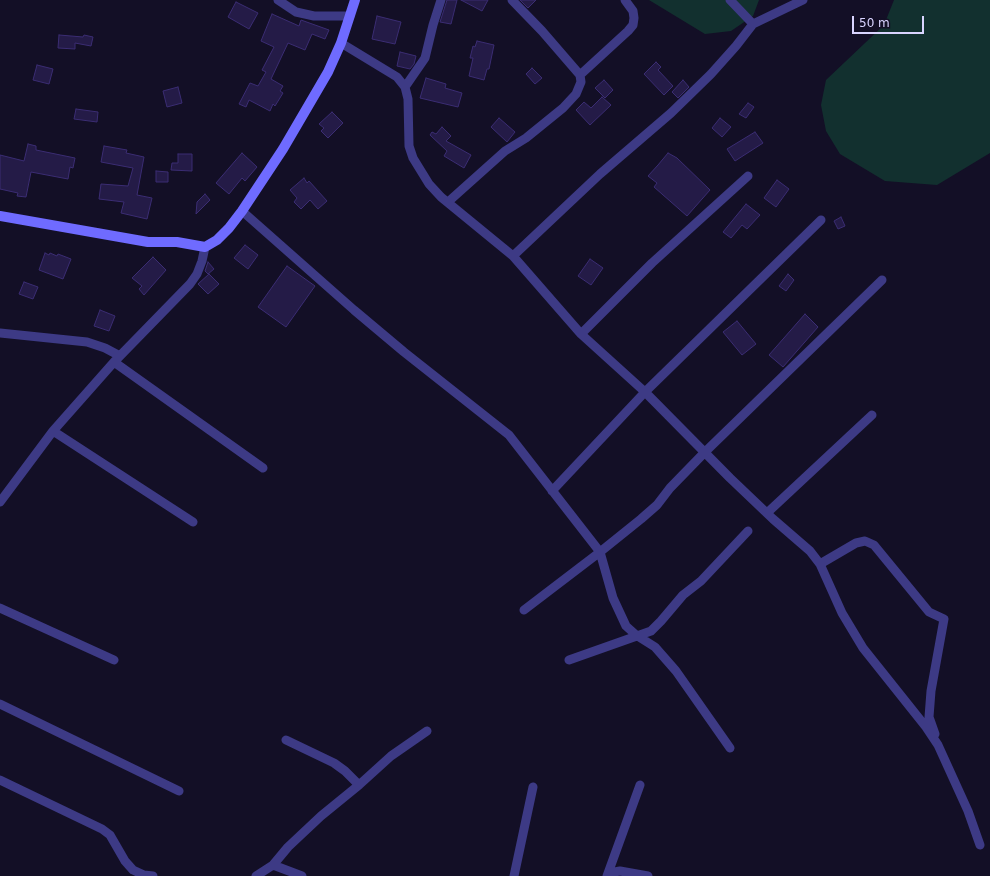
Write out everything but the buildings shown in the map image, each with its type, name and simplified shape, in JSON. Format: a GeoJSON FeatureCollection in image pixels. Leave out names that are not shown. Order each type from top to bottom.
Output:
{"type":"FeatureCollection","features":[{"type":"Feature","properties":{"kind":"main road"},"geometry":{"type":"LineString","coordinates":[[0,216],[148,242],[177,242],[205,247],[217,240],[230,228],[283,149],[328,72],[341,43],[355,0]]}},
{"type":"Feature","properties":{"kind":"street"},"geometry":{"type":"LineString","coordinates":[[278,0],[296,12],[314,16],[350,16]]}},
{"type":"Feature","properties":{"kind":"street"},"geometry":{"type":"LineString","coordinates":[[406,87],[424,58],[441,0]]}},
{"type":"Feature","properties":{"kind":"street"},"geometry":{"type":"LineString","coordinates":[[448,202],[505,151],[526,138],[563,108],[576,94],[582,82],[580,75],[542,31],[512,0]]}},
{"type":"Feature","properties":{"kind":"street"},"geometry":{"type":"LineString","coordinates":[[580,75],[628,31],[632,25],[634,18],[633,11],[625,0]]}},
{"type":"Feature","properties":{"kind":"street"},"geometry":{"type":"LineString","coordinates":[[730,0],[753,24]]}},
{"type":"Feature","properties":{"kind":"street"},"geometry":{"type":"LineString","coordinates":[[513,256],[600,174],[671,113],[711,74],[753,24],[803,0]]}},
{"type":"Feature","properties":{"kind":"street"},"geometry":{"type":"LineString","coordinates":[[341,43],[397,77],[406,87],[408,99],[409,146],[413,158],[429,184],[448,202],[513,256],[581,334],[644,392],[767,513],[810,551],[820,564],[842,613],[863,648],[926,727],[938,745]]}},
{"type":"Feature","properties":{"kind":"street"},"geometry":{"type":"LineString","coordinates":[[581,334],[652,263],[748,176]]}},
{"type":"Feature","properties":{"kind":"street"},"geometry":{"type":"LineString","coordinates":[[242,211],[354,310],[508,435],[600,552],[613,598],[626,626],[636,635],[655,647],[676,671],[730,748]]}},
{"type":"Feature","properties":{"kind":"street"},"geometry":{"type":"LineString","coordinates":[[552,491],[644,392],[821,220]]}},
{"type":"Feature","properties":{"kind":"street"},"geometry":{"type":"LineString","coordinates":[[0,502],[54,431],[117,359],[190,284],[197,274],[205,247]]}},
{"type":"Feature","properties":{"kind":"street"},"geometry":{"type":"LineString","coordinates":[[524,610],[600,552],[657,505],[670,488],[704,452],[882,280]]}},
{"type":"Feature","properties":{"kind":"street"},"geometry":{"type":"LineString","coordinates":[[0,333],[87,342],[105,348],[117,359],[263,468]]}},
{"type":"Feature","properties":{"kind":"street"},"geometry":{"type":"LineString","coordinates":[[767,513],[872,415]]}},
{"type":"Feature","properties":{"kind":"street"},"geometry":{"type":"LineString","coordinates":[[54,431],[194,522]]}},
{"type":"Feature","properties":{"kind":"street"},"geometry":{"type":"LineString","coordinates":[[569,660],[636,635],[651,631],[683,595],[701,581],[748,531]]}},
{"type":"Feature","properties":{"kind":"street"},"geometry":{"type":"LineString","coordinates":[[820,564],[856,543],[865,541],[874,545],[930,612],[944,620],[931,691],[929,717],[938,745],[968,811],[980,845]]}},
{"type":"Feature","properties":{"kind":"street"},"geometry":{"type":"LineString","coordinates":[[0,608],[114,660]]}},
{"type":"Feature","properties":{"kind":"street"},"geometry":{"type":"LineString","coordinates":[[0,704],[179,791]]}},
{"type":"Feature","properties":{"kind":"street"},"geometry":{"type":"LineString","coordinates":[[256,876],[273,865],[288,847],[321,816],[391,756],[427,731]]}},
{"type":"Feature","properties":{"kind":"street"},"geometry":{"type":"LineString","coordinates":[[286,740],[334,763],[345,771],[359,785]]}},
{"type":"Feature","properties":{"kind":"street"},"geometry":{"type":"LineString","coordinates":[[0,780],[102,829],[110,835],[133,870],[144,875],[153,876]]}},
{"type":"Feature","properties":{"kind":"street"},"geometry":{"type":"LineString","coordinates":[[608,874],[640,785]]}},
{"type":"Feature","properties":{"kind":"street"},"geometry":{"type":"LineString","coordinates":[[514,876],[533,787]]}},
{"type":"Feature","properties":{"kind":"street"},"geometry":{"type":"LineString","coordinates":[[273,865],[302,876]]}},
{"type":"Feature","properties":{"kind":"street"},"geometry":{"type":"LineString","coordinates":[[608,874],[620,871],[648,876]]}},
{"type":"Feature","properties":{"kind":"green space"},"geometry":{"type":"Polygon","coordinates":[[[649,0],[759,0],[753,16],[731,31],[705,34],[649,0]]]}},
{"type":"Feature","properties":{"kind":"green space"},"geometry":{"type":"Polygon","coordinates":[[[894,0],[990,0],[990,153],[937,185],[885,181],[840,154],[826,131],[821,105],[826,80],[884,25],[894,0]]]}}]}
